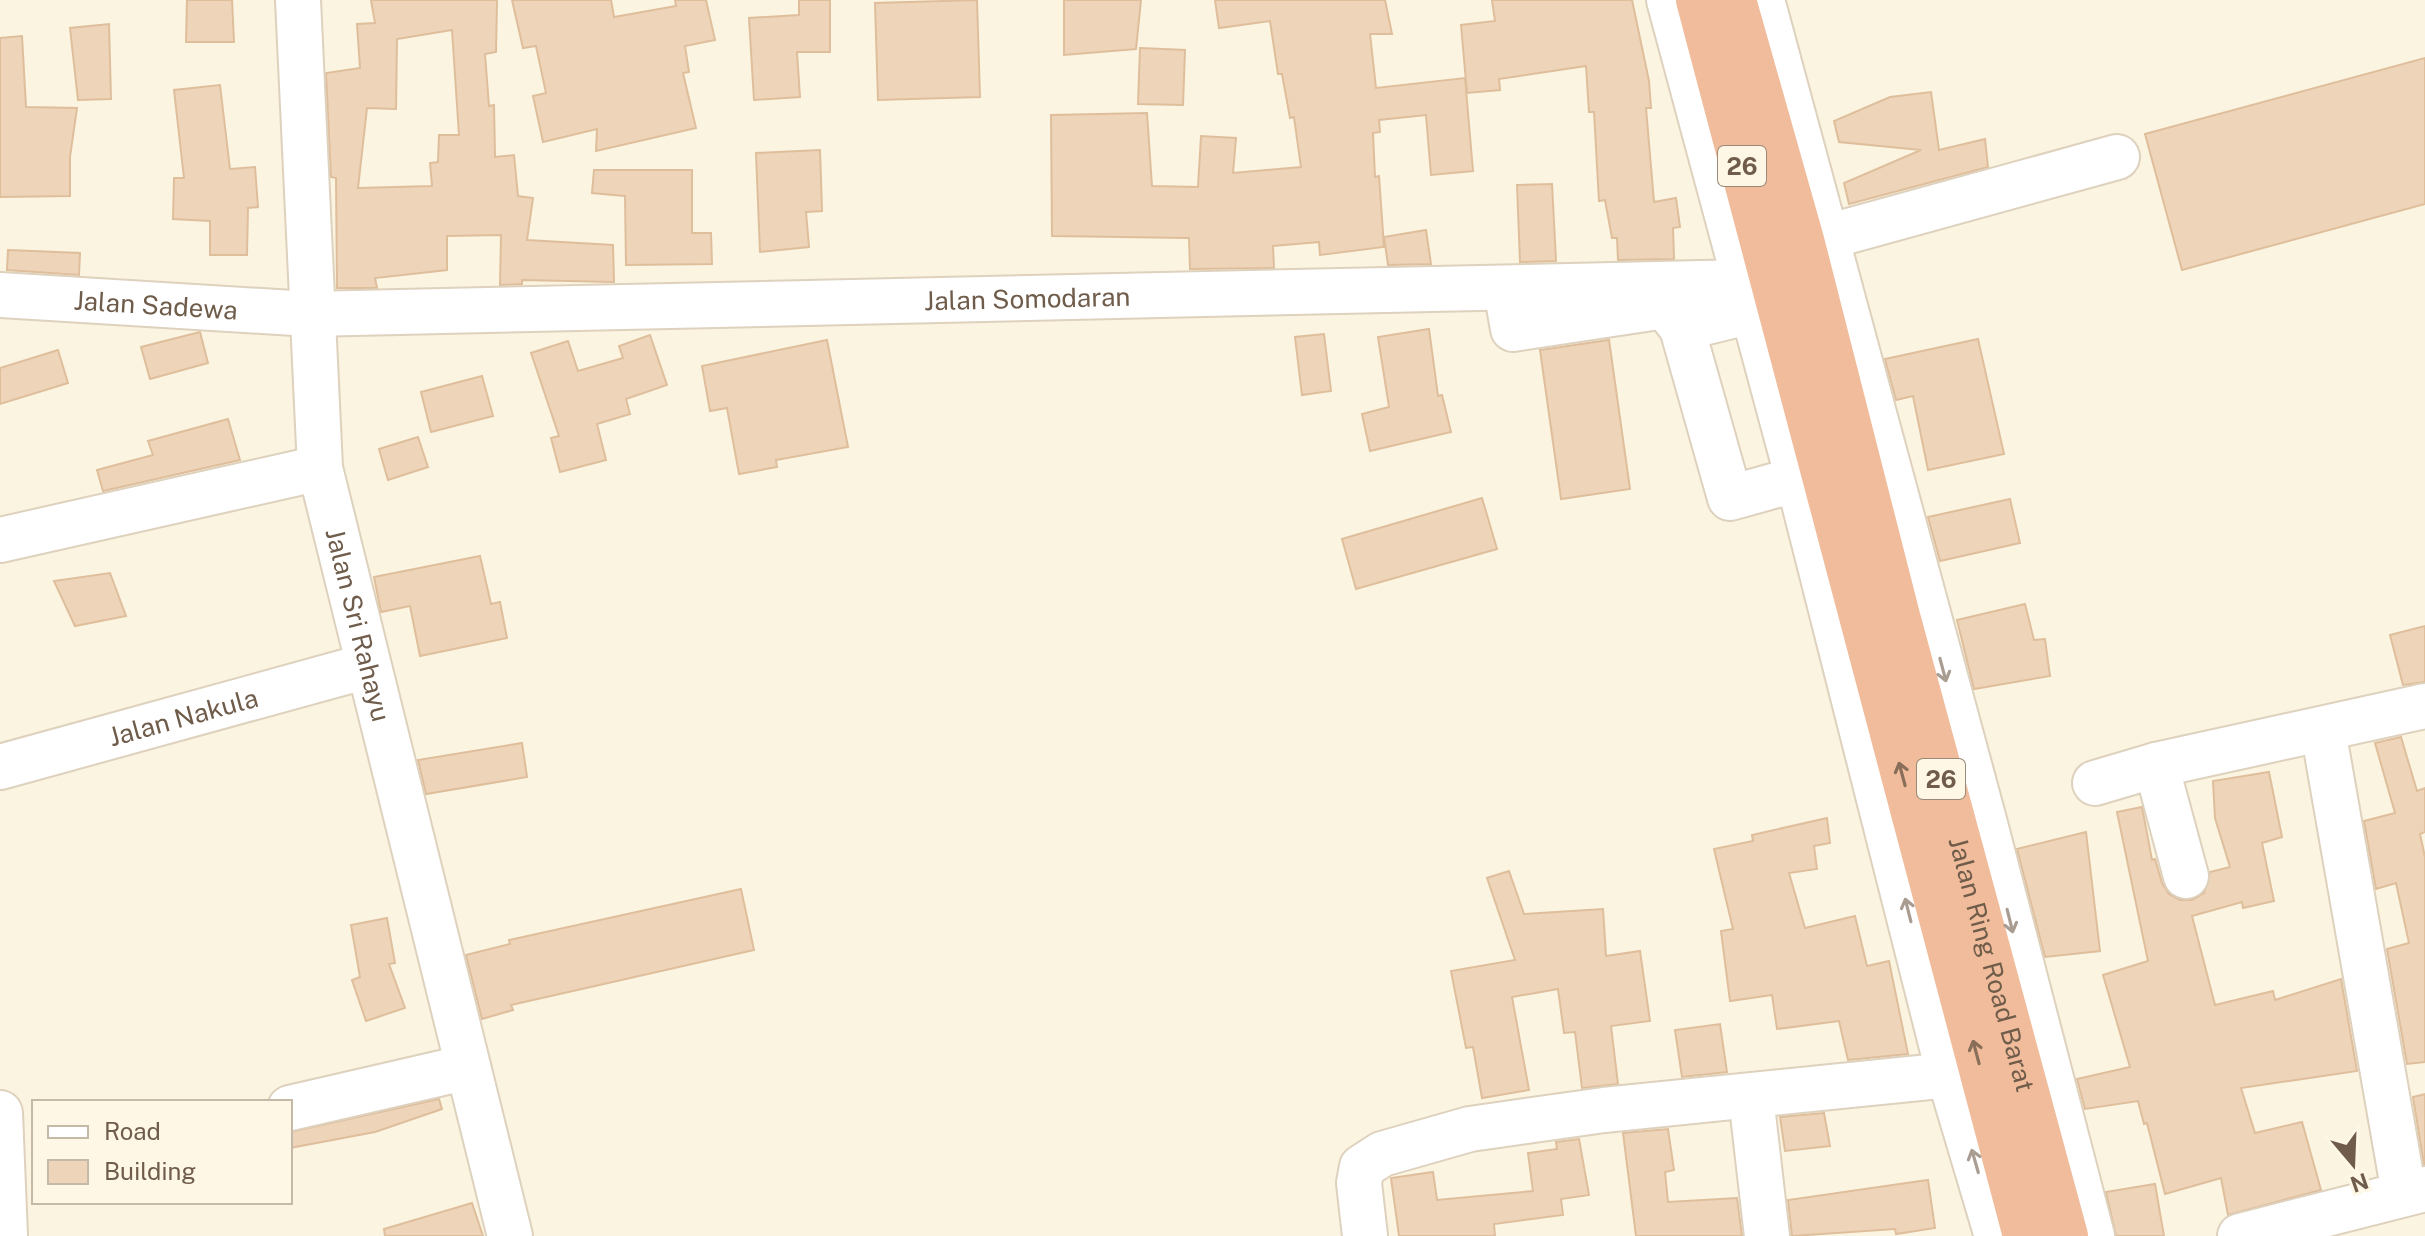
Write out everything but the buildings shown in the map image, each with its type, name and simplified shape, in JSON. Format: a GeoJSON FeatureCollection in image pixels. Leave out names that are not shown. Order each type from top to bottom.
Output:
{"type":"FeatureCollection","features":[{"type":"Feature","properties":{"kind":"highway","name":"26"},"geometry":{"type":"LineString","coordinates":[[1698,0],[1704,78],[1776,311]]}},
{"type":"Feature","properties":{"kind":"highway","name":"26"},"geometry":{"type":"LineString","coordinates":[[1734,0],[1776,311]]}},
{"type":"Feature","properties":{"kind":"highway","name":"Jalan Ring Road Barat"},"geometry":{"type":"LineString","coordinates":[[1776,311],[1912,613],[2066,1236]]}},
{"type":"Feature","properties":{"kind":"highway","name":"Jalan Ring Road Barat"},"geometry":{"type":"LineString","coordinates":[[1776,311],[2025,1236]]}},
{"type":"Feature","properties":{"kind":"street","name":"Jalan Sri Rahayu"},"geometry":{"type":"LineString","coordinates":[[298,0],[310,314],[320,468],[510,1236]]}},
{"type":"Feature","properties":{"kind":"street"},"geometry":{"type":"LineString","coordinates":[[1669,0],[1704,78],[1776,311],[1798,479],[1949,1075],[1997,1236]]}},
{"type":"Feature","properties":{"kind":"street"},"geometry":{"type":"LineString","coordinates":[[1762,0],[1827,237],[1912,613],[2092,1236]]}},
{"type":"Feature","properties":{"kind":"street"},"geometry":{"type":"LineString","coordinates":[[1827,237],[2117,157]]}},
{"type":"Feature","properties":{"kind":"street","name":"Jalan Somodaran"},"geometry":{"type":"LineString","coordinates":[[310,314],[1506,289],[1776,311]]}},
{"type":"Feature","properties":{"kind":"street"},"geometry":{"type":"LineString","coordinates":[[1506,289],[1513,329],[1665,306],[1682,328],[1730,498],[1798,479]]}},
{"type":"Feature","properties":{"kind":"street","name":"Jalan Sadewa"},"geometry":{"type":"LineString","coordinates":[[0,295],[310,314]]}},
{"type":"Feature","properties":{"kind":"street"},"geometry":{"type":"LineString","coordinates":[[1682,328],[1776,311]]}},
{"type":"Feature","properties":{"kind":"street"},"geometry":{"type":"LineString","coordinates":[[0,540],[320,468]]}},
{"type":"Feature","properties":{"kind":"street","name":"Jalan Nakula"},"geometry":{"type":"LineString","coordinates":[[0,767],[367,666]]}},
{"type":"Feature","properties":{"kind":"street"},"geometry":{"type":"LineString","coordinates":[[2095,783],[2156,765],[2425,706]]}},
{"type":"Feature","properties":{"kind":"street"},"geometry":{"type":"LineString","coordinates":[[2240,1236],[2414,1191],[2323,730]]}},
{"type":"Feature","properties":{"kind":"street"},"geometry":{"type":"LineString","coordinates":[[2156,765],[2186,876]]}},
{"type":"Feature","properties":{"kind":"street"},"geometry":{"type":"LineString","coordinates":[[292,1108],[468,1067]]}},
{"type":"Feature","properties":{"kind":"street"},"geometry":{"type":"LineString","coordinates":[[1365,1236],[1362,1167],[1382,1154],[1470,1129],[1604,1110],[1949,1075]]}},
{"type":"Feature","properties":{"kind":"street"},"geometry":{"type":"LineString","coordinates":[[1751,1097],[1767,1236]]}},
{"type":"Feature","properties":{"kind":"street"},"geometry":{"type":"LineString","coordinates":[[0,1113],[5,1236]]}}]}
